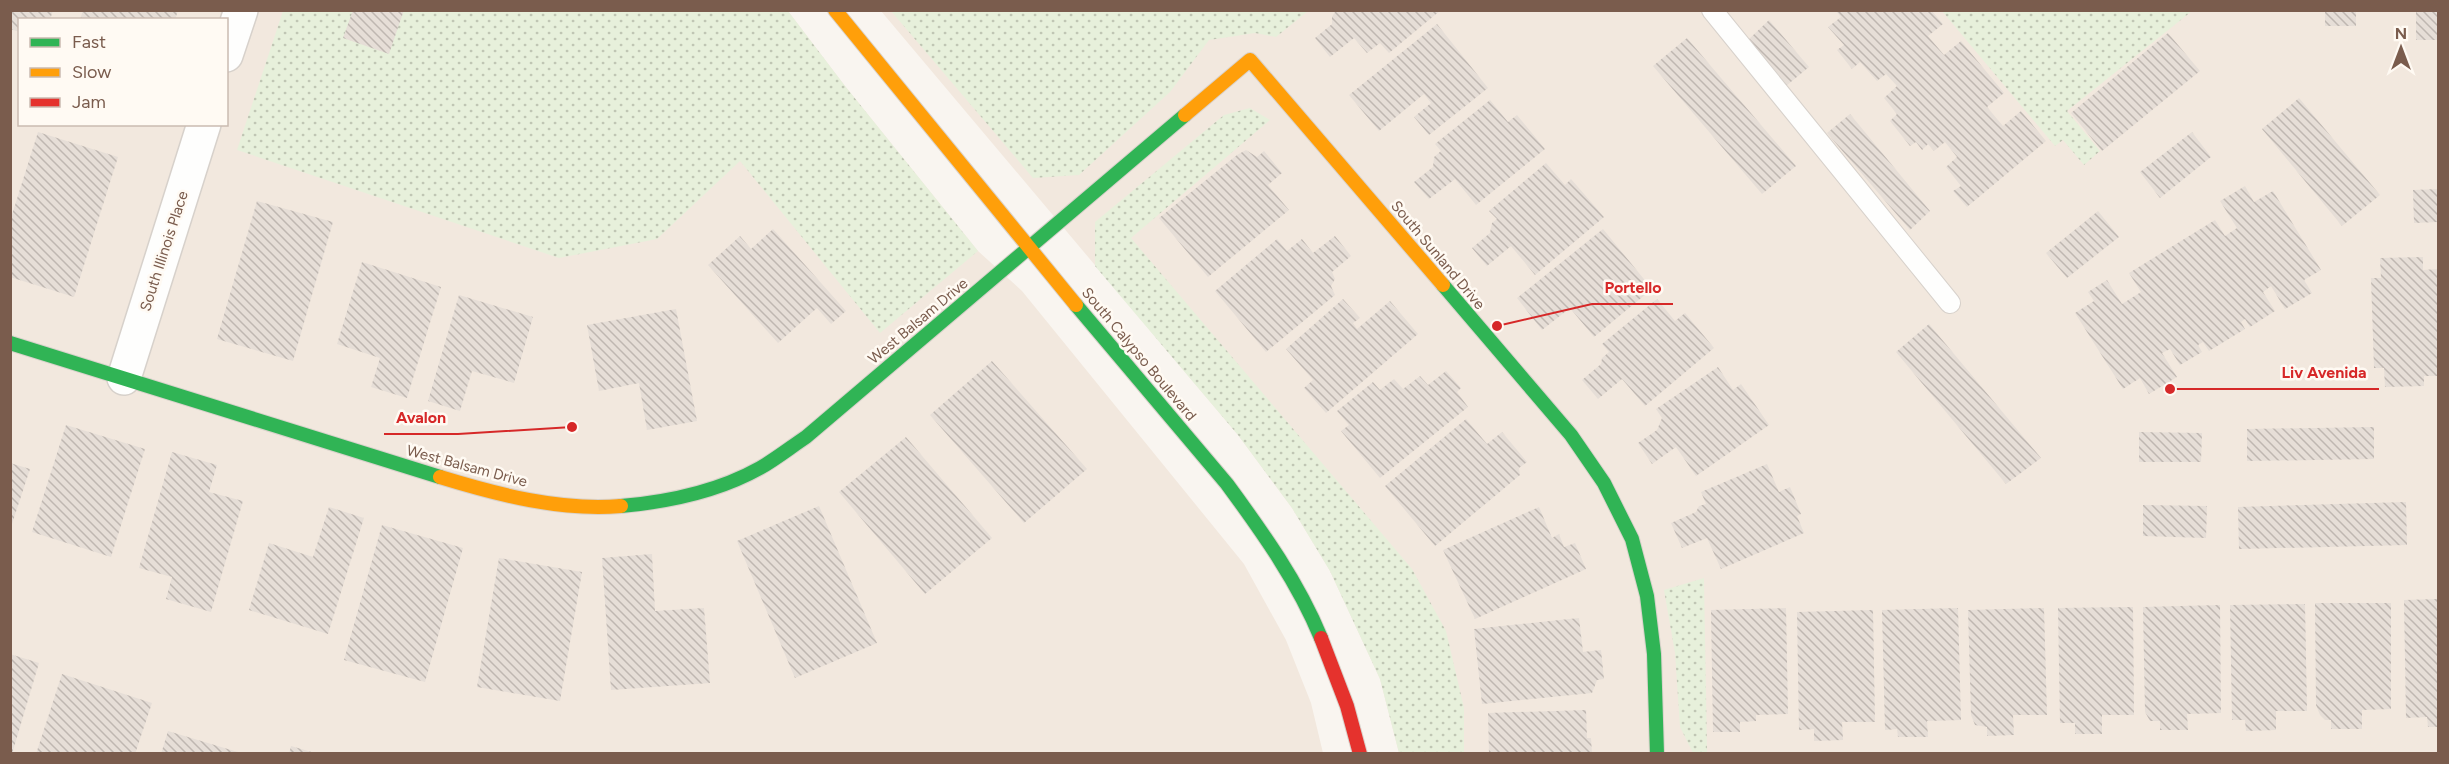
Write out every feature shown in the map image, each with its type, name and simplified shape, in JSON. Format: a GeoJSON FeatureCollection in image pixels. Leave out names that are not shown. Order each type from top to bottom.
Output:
{"type":"FeatureCollection","features":[{"type":"Feature","properties":{"kind":"street"},"geometry":{"type":"LineString","coordinates":[[228,49],[241,10]]}},
{"type":"Feature","properties":{"kind":"street","name":"South Calypso Boulevard"},"geometry":{"type":"LineString","coordinates":[[835,10],[1028,248],[1227,484],[1286,567],[1334,668],[1352,717],[1360,753]]}},
{"type":"Feature","properties":{"kind":"street","name":"South Sunland Drive"},"geometry":{"type":"LineString","coordinates":[[1028,248],[1250,60],[1571,435],[1604,483],[1632,539],[1647,596],[1654,654],[1658,753]]}},
{"type":"Feature","properties":{"kind":"street","name":"South Illinois Place"},"geometry":{"type":"LineString","coordinates":[[124,378],[203,126]]}},
{"type":"Feature","properties":{"kind":"street","name":"West Balsam Drive"},"geometry":{"type":"LineString","coordinates":[[10,343],[483,489],[534,501],[591,507],[655,501],[706,489],[754,471],[806,437],[1028,248]]}},
{"type":"Feature","properties":{"kind":"lane"},"geometry":{"type":"LineString","coordinates":[[1712,10],[1950,303]]}},
{"type":"Feature","properties":{"kind":"shaded area"},"geometry":{"type":"Polygon","coordinates":[[[10,11],[788,11],[845,86],[978,251],[1022,291],[1244,564],[1286,640],[1311,703],[1323,753],[11,753],[10,11]]]}},
{"type":"Feature","properties":{"kind":"shaded area"},"geometry":{"type":"Polygon","coordinates":[[[881,11],[2438,11],[2438,753],[1399,753],[1380,679],[1330,571],[1292,508],[1238,435],[881,11]]]}},
{"type":"Feature","properties":{"kind":"green space"},"geometry":{"type":"Polygon","coordinates":[[[283,11],[788,11],[845,86],[978,251],[880,333],[740,161],[657,239],[559,258],[237,150],[283,11]]]}},
{"type":"Feature","properties":{"kind":"green space"},"geometry":{"type":"Polygon","coordinates":[[[891,11],[1308,11],[1276,37],[1255,33],[1209,40],[1170,92],[1079,175],[1033,178],[891,11]]]}},
{"type":"Feature","properties":{"kind":"green space"},"geometry":{"type":"Polygon","coordinates":[[[1942,11],[2192,11],[2067,111],[2100,151],[2084,165],[2063,140],[2055,146],[1942,11]]]}},
{"type":"Feature","properties":{"kind":"green space"},"geometry":{"type":"Polygon","coordinates":[[[1250,108],[1270,120],[1131,238],[1412,569],[1446,631],[1464,708],[1464,753],[1399,753],[1380,679],[1330,571],[1292,508],[1238,435],[1095,266],[1095,222],[1224,115],[1250,108]]]}},
{"type":"Feature","properties":{"kind":"green space"},"geometry":{"type":"Polygon","coordinates":[[[1704,578],[1707,753],[1693,753],[1680,727],[1675,653],[1664,590],[1704,578]]]}},
{"type":"Feature","properties":{"kind":"building"},"geometry":{"type":"Polygon","coordinates":[[[10,10],[53,10],[51,18],[18,18],[18,31],[10,29],[10,10]]]}},
{"type":"Feature","properties":{"kind":"building"},"geometry":{"type":"Polygon","coordinates":[[[83,10],[178,10],[176,18],[81,18],[83,10]]]}},
{"type":"Feature","properties":{"kind":"building"},"geometry":{"type":"Polygon","coordinates":[[[353,10],[404,10],[389,54],[343,38],[353,10]]]}},
{"type":"Feature","properties":{"kind":"building"},"geometry":{"type":"Polygon","coordinates":[[[1336,10],[1441,10],[1389,53],[1380,43],[1367,53],[1354,38],[1330,57],[1315,38],[1332,24],[1332,17],[1336,10]]]}},
{"type":"Feature","properties":{"kind":"building"},"geometry":{"type":"Polygon","coordinates":[[[1835,10],[1931,10],[1943,24],[1928,36],[1944,55],[1961,41],[2004,93],[1987,107],[2003,126],[2021,111],[2046,141],[1967,207],[1953,191],[1961,186],[1946,167],[1957,157],[1945,142],[1934,151],[1928,144],[1922,150],[1916,142],[1910,146],[1890,121],[1897,114],[1884,98],[1897,86],[1886,74],[1877,81],[1860,62],[1852,69],[1837,50],[1844,45],[1828,27],[1841,17],[1835,10]]]}},
{"type":"Feature","properties":{"kind":"building"},"geometry":{"type":"Polygon","coordinates":[[[2325,10],[2356,10],[2356,26],[2325,26],[2325,10]]]}},
{"type":"Feature","properties":{"kind":"building"},"geometry":{"type":"Polygon","coordinates":[[[2416,10],[2438,10],[2438,40],[2416,40],[2416,10]]]}},
{"type":"Feature","properties":{"kind":"building"},"geometry":{"type":"Polygon","coordinates":[[[1769,20],[1809,67],[1786,86],[1747,41],[1769,20]]]}},
{"type":"Feature","properties":{"kind":"building"},"geometry":{"type":"Polygon","coordinates":[[[1437,24],[1488,88],[1429,135],[1414,117],[1431,103],[1424,94],[1379,131],[1349,95],[1437,24]]]}},
{"type":"Feature","properties":{"kind":"building"},"geometry":{"type":"Polygon","coordinates":[[[2168,33],[2200,71],[2102,151],[2071,113],[2168,33]]]}},
{"type":"Feature","properties":{"kind":"building"},"geometry":{"type":"Polygon","coordinates":[[[1687,38],[1796,166],[1762,194],[1653,66],[1687,38]]]}},
{"type":"Feature","properties":{"kind":"building"},"geometry":{"type":"Polygon","coordinates":[[[2299,98],[2380,195],[2342,226],[2262,129],[2299,98]]]}},
{"type":"Feature","properties":{"kind":"building"},"geometry":{"type":"Polygon","coordinates":[[[1490,100],[1508,122],[1517,115],[1545,149],[1476,205],[1455,179],[1429,199],[1414,182],[1433,167],[1434,157],[1441,151],[1435,144],[1490,100]]]}},
{"type":"Feature","properties":{"kind":"building"},"geometry":{"type":"Polygon","coordinates":[[[1850,114],[1930,211],[1910,230],[1827,133],[1850,114]]]}},
{"type":"Feature","properties":{"kind":"building"},"geometry":{"type":"Polygon","coordinates":[[[38,132],[118,157],[74,297],[10,277],[10,221],[38,132]]]}},
{"type":"Feature","properties":{"kind":"building"},"geometry":{"type":"Polygon","coordinates":[[[2192,132],[2211,157],[2160,198],[2140,172],[2192,132]]]}},
{"type":"Feature","properties":{"kind":"building"},"geometry":{"type":"Polygon","coordinates":[[[1246,150],[1257,157],[1264,151],[1282,173],[1268,185],[1289,210],[1208,277],[1159,218],[1246,150]]]}},
{"type":"Feature","properties":{"kind":"building"},"geometry":{"type":"Polygon","coordinates":[[[1546,163],[1565,185],[1571,179],[1604,217],[1535,275],[1511,246],[1487,266],[1472,248],[1490,233],[1492,223],[1497,219],[1489,211],[1546,163]]]}},
{"type":"Feature","properties":{"kind":"building"},"geometry":{"type":"Polygon","coordinates":[[[2245,186],[2254,202],[2273,191],[2321,270],[2304,280],[2312,293],[2285,309],[2271,286],[2263,292],[2275,311],[2250,327],[2245,319],[2241,322],[2245,329],[2209,351],[2203,342],[2198,345],[2202,352],[2180,365],[2170,349],[2162,353],[2177,377],[2149,394],[2140,378],[2123,389],[2075,313],[2094,301],[2088,292],[2107,280],[2122,304],[2141,292],[2129,273],[2215,220],[2225,236],[2237,228],[2220,201],[2245,186]]]}},
{"type":"Feature","properties":{"kind":"building"},"geometry":{"type":"Polygon","coordinates":[[[2438,189],[2438,222],[2414,223],[2413,190],[2438,189]]]}},
{"type":"Feature","properties":{"kind":"building"},"geometry":{"type":"Polygon","coordinates":[[[257,201],[333,222],[293,361],[217,339],[257,201]]]}},
{"type":"Feature","properties":{"kind":"building"},"geometry":{"type":"Polygon","coordinates":[[[2098,211],[2119,237],[2067,278],[2046,253],[2098,211]]]}},
{"type":"Feature","properties":{"kind":"building"},"geometry":{"type":"Polygon","coordinates":[[[773,229],[846,311],[831,324],[817,308],[778,343],[708,265],[740,236],[751,249],[773,229]]]}},
{"type":"Feature","properties":{"kind":"building"},"geometry":{"type":"Polygon","coordinates":[[[1603,229],[1652,289],[1594,337],[1570,308],[1542,330],[1517,298],[1603,229]]]}},
{"type":"Feature","properties":{"kind":"building"},"geometry":{"type":"Polygon","coordinates":[[[1335,236],[1351,256],[1332,272],[1335,279],[1331,286],[1335,295],[1266,352],[1215,291],[1277,239],[1287,251],[1302,239],[1313,253],[1335,236]]]}},
{"type":"Feature","properties":{"kind":"building"},"geometry":{"type":"Polygon","coordinates":[[[2423,257],[2423,270],[2438,269],[2438,376],[2424,376],[2424,386],[2385,387],[2384,368],[2374,368],[2371,278],[2381,278],[2380,258],[2423,257]]]}},
{"type":"Feature","properties":{"kind":"building"},"geometry":{"type":"Polygon","coordinates":[[[362,262],[441,287],[407,398],[371,387],[380,358],[337,344],[362,262]]]}},
{"type":"Feature","properties":{"kind":"building"},"geometry":{"type":"Polygon","coordinates":[[[459,295],[533,317],[514,383],[472,371],[460,411],[428,401],[459,295]]]}},
{"type":"Feature","properties":{"kind":"building"},"geometry":{"type":"Polygon","coordinates":[[[1343,299],[1360,318],[1353,323],[1357,329],[1390,301],[1418,334],[1326,413],[1304,388],[1313,380],[1286,349],[1343,299]]]}},
{"type":"Feature","properties":{"kind":"building"},"geometry":{"type":"Polygon","coordinates":[[[1657,299],[1675,321],[1685,313],[1714,348],[1645,406],[1622,379],[1598,399],[1582,380],[1601,364],[1602,358],[1609,352],[1602,344],[1657,299]]]}},
{"type":"Feature","properties":{"kind":"building"},"geometry":{"type":"Polygon","coordinates":[[[676,309],[697,421],[647,430],[639,383],[599,391],[587,325],[676,309]]]}},
{"type":"Feature","properties":{"kind":"building"},"geometry":{"type":"Polygon","coordinates":[[[1929,324],[2041,458],[2006,484],[1896,352],[1929,324]]]}},
{"type":"Feature","properties":{"kind":"building"},"geometry":{"type":"Polygon","coordinates":[[[992,361],[1087,469],[1024,523],[930,415],[992,361]]]}},
{"type":"Feature","properties":{"kind":"building"},"geometry":{"type":"Polygon","coordinates":[[[1718,367],[1733,390],[1741,384],[1769,425],[1696,476],[1676,447],[1652,464],[1638,443],[1657,430],[1662,418],[1656,409],[1718,367]]]}},
{"type":"Feature","properties":{"kind":"building"},"geometry":{"type":"Polygon","coordinates":[[[1446,371],[1461,388],[1457,392],[1468,407],[1380,478],[1341,431],[1349,425],[1337,411],[1373,382],[1380,390],[1394,379],[1403,389],[1420,376],[1428,385],[1446,371]]]}},
{"type":"Feature","properties":{"kind":"building"},"geometry":{"type":"Polygon","coordinates":[[[1466,419],[1487,444],[1502,432],[1527,462],[1519,468],[1520,475],[1435,546],[1385,486],[1466,419]]]}},
{"type":"Feature","properties":{"kind":"building"},"geometry":{"type":"Polygon","coordinates":[[[66,425],[145,449],[111,557],[32,532],[66,425]]]}},
{"type":"Feature","properties":{"kind":"building"},"geometry":{"type":"Polygon","coordinates":[[[2374,427],[2374,459],[2247,461],[2247,429],[2374,427]]]}},
{"type":"Feature","properties":{"kind":"building"},"geometry":{"type":"Polygon","coordinates":[[[2139,432],[2202,433],[2201,462],[2139,462],[2139,432]]]}},
{"type":"Feature","properties":{"kind":"building"},"geometry":{"type":"Polygon","coordinates":[[[906,437],[992,538],[925,594],[839,492],[906,437]]]}},
{"type":"Feature","properties":{"kind":"building"},"geometry":{"type":"Polygon","coordinates":[[[172,452],[217,465],[209,492],[243,501],[211,612],[166,599],[172,577],[139,568],[172,452]]]}},
{"type":"Feature","properties":{"kind":"building"},"geometry":{"type":"Polygon","coordinates":[[[10,463],[30,469],[11,527],[10,527],[10,463]]]}},
{"type":"Feature","properties":{"kind":"building"},"geometry":{"type":"Polygon","coordinates":[[[1767,464],[1779,492],[1790,487],[1801,514],[1797,516],[1804,533],[1721,569],[1707,538],[1682,548],[1671,523],[1696,512],[1699,506],[1706,504],[1701,492],[1767,464]]]}},
{"type":"Feature","properties":{"kind":"building"},"geometry":{"type":"Polygon","coordinates":[[[2406,502],[2407,545],[2239,549],[2238,507],[2406,502]]]}},
{"type":"Feature","properties":{"kind":"building"},"geometry":{"type":"Polygon","coordinates":[[[2143,505],[2207,506],[2206,538],[2143,536],[2143,505]]]}},
{"type":"Feature","properties":{"kind":"building"},"geometry":{"type":"Polygon","coordinates":[[[819,506],[877,643],[795,678],[737,541],[819,506]]]}},
{"type":"Feature","properties":{"kind":"building"},"geometry":{"type":"Polygon","coordinates":[[[329,507],[364,518],[328,634],[249,610],[269,543],[313,557],[329,507]]]}},
{"type":"Feature","properties":{"kind":"building"},"geometry":{"type":"Polygon","coordinates":[[[1539,507],[1552,538],[1559,534],[1564,547],[1575,543],[1586,569],[1475,619],[1443,550],[1539,507]]]}},
{"type":"Feature","properties":{"kind":"building"},"geometry":{"type":"Polygon","coordinates":[[[382,525],[463,548],[425,682],[344,660],[382,525]]]}},
{"type":"Feature","properties":{"kind":"building"},"geometry":{"type":"Polygon","coordinates":[[[652,554],[655,611],[704,608],[710,683],[611,690],[602,558],[652,554]]]}},
{"type":"Feature","properties":{"kind":"building"},"geometry":{"type":"Polygon","coordinates":[[[499,558],[582,572],[560,701],[477,687],[499,558]]]}},
{"type":"Feature","properties":{"kind":"building"},"geometry":{"type":"Polygon","coordinates":[[[2438,599],[2438,727],[2428,727],[2427,717],[2406,718],[2404,600],[2438,599]]]}},
{"type":"Feature","properties":{"kind":"building"},"geometry":{"type":"Polygon","coordinates":[[[2315,603],[2391,603],[2391,709],[2362,710],[2362,729],[2331,729],[2331,720],[2325,720],[2320,715],[2316,705],[2315,603]]]}},
{"type":"Feature","properties":{"kind":"building"},"geometry":{"type":"Polygon","coordinates":[[[2305,604],[2307,711],[2276,711],[2276,730],[2246,731],[2245,720],[2232,720],[2230,605],[2305,604]]]}},
{"type":"Feature","properties":{"kind":"building"},"geometry":{"type":"Polygon","coordinates":[[[2220,605],[2221,713],[2187,714],[2188,730],[2160,730],[2160,721],[2150,721],[2145,712],[2143,607],[2220,605]]]}},
{"type":"Feature","properties":{"kind":"building"},"geometry":{"type":"Polygon","coordinates":[[[2133,607],[2134,715],[2102,715],[2102,734],[2075,734],[2075,723],[2060,723],[2058,608],[2133,607]]]}},
{"type":"Feature","properties":{"kind":"building"},"geometry":{"type":"Polygon","coordinates":[[[1786,608],[1788,714],[1756,715],[1756,721],[1740,722],[1740,732],[1713,732],[1711,610],[1786,608]]]}},
{"type":"Feature","properties":{"kind":"building"},"geometry":{"type":"Polygon","coordinates":[[[1958,608],[1961,720],[1927,721],[1928,737],[1898,737],[1897,729],[1885,730],[1882,610],[1958,608]]]}},
{"type":"Feature","properties":{"kind":"building"},"geometry":{"type":"Polygon","coordinates":[[[2044,608],[2047,715],[2013,715],[2014,735],[1987,736],[1987,727],[1975,725],[1971,715],[1968,610],[2044,608]]]}},
{"type":"Feature","properties":{"kind":"building"},"geometry":{"type":"Polygon","coordinates":[[[1873,610],[1875,722],[1842,722],[1843,740],[1814,741],[1814,729],[1799,730],[1797,612],[1873,610]]]}},
{"type":"Feature","properties":{"kind":"building"},"geometry":{"type":"Polygon","coordinates":[[[1579,618],[1583,652],[1601,650],[1604,679],[1597,680],[1592,693],[1482,704],[1474,629],[1579,618]]]}},
{"type":"Feature","properties":{"kind":"building"},"geometry":{"type":"Polygon","coordinates":[[[10,654],[39,663],[12,754],[10,754],[10,654]]]}},
{"type":"Feature","properties":{"kind":"building"},"geometry":{"type":"Polygon","coordinates":[[[62,674],[152,703],[135,754],[36,754],[62,674]]]}},
{"type":"Feature","properties":{"kind":"building"},"geometry":{"type":"Polygon","coordinates":[[[1586,710],[1587,738],[1591,738],[1592,754],[1489,754],[1488,713],[1586,710]]]}},
{"type":"Feature","properties":{"kind":"building"},"geometry":{"type":"Polygon","coordinates":[[[168,731],[241,753],[241,754],[161,754],[168,731]]]}},
{"type":"Feature","properties":{"kind":"building"},"geometry":{"type":"Polygon","coordinates":[[[291,746],[315,753],[315,754],[289,754],[291,746]]]}},
{"type":"Feature","properties":{"kind":"traffic: fast"},"geometry":{"type":"LineString","coordinates":[[621,506],[656,502],[710,489],[744,476],[778,457],[806,437],[1185,115]]}},
{"type":"Feature","properties":{"kind":"traffic: fast"},"geometry":{"type":"LineString","coordinates":[[1443,285],[1571,435],[1604,483],[1632,539],[1647,596],[1654,654],[1657,754]]}},
{"type":"Feature","properties":{"kind":"traffic: fast"},"geometry":{"type":"LineString","coordinates":[[1076,305],[1227,484],[1291,578],[1321,638]]}},
{"type":"Feature","properties":{"kind":"traffic: fast"},"geometry":{"type":"LineString","coordinates":[[10,343],[440,477]]}},
{"type":"Feature","properties":{"kind":"traffic: slow"},"geometry":{"type":"LineString","coordinates":[[835,10],[1076,305]]}},
{"type":"Feature","properties":{"kind":"traffic: slow"},"geometry":{"type":"LineString","coordinates":[[1185,115],[1250,60],[1443,285]]}},
{"type":"Feature","properties":{"kind":"traffic: slow"},"geometry":{"type":"LineString","coordinates":[[440,477],[485,490],[552,504],[621,506]]}},
{"type":"Feature","properties":{"kind":"traffic: jam"},"geometry":{"type":"LineString","coordinates":[[1321,638],[1347,706],[1360,754]]}},
{"type":"Feature","properties":{"kind":"place","name":"Portello"},"geometry":{"type":"Point","coordinates":[1497,326]}},
{"type":"Feature","properties":{"kind":"place","name":"Liv Avenida"},"geometry":{"type":"Point","coordinates":[2170,389]}},
{"type":"Feature","properties":{"kind":"place","name":"Avalon"},"geometry":{"type":"Point","coordinates":[572,427]}}]}
